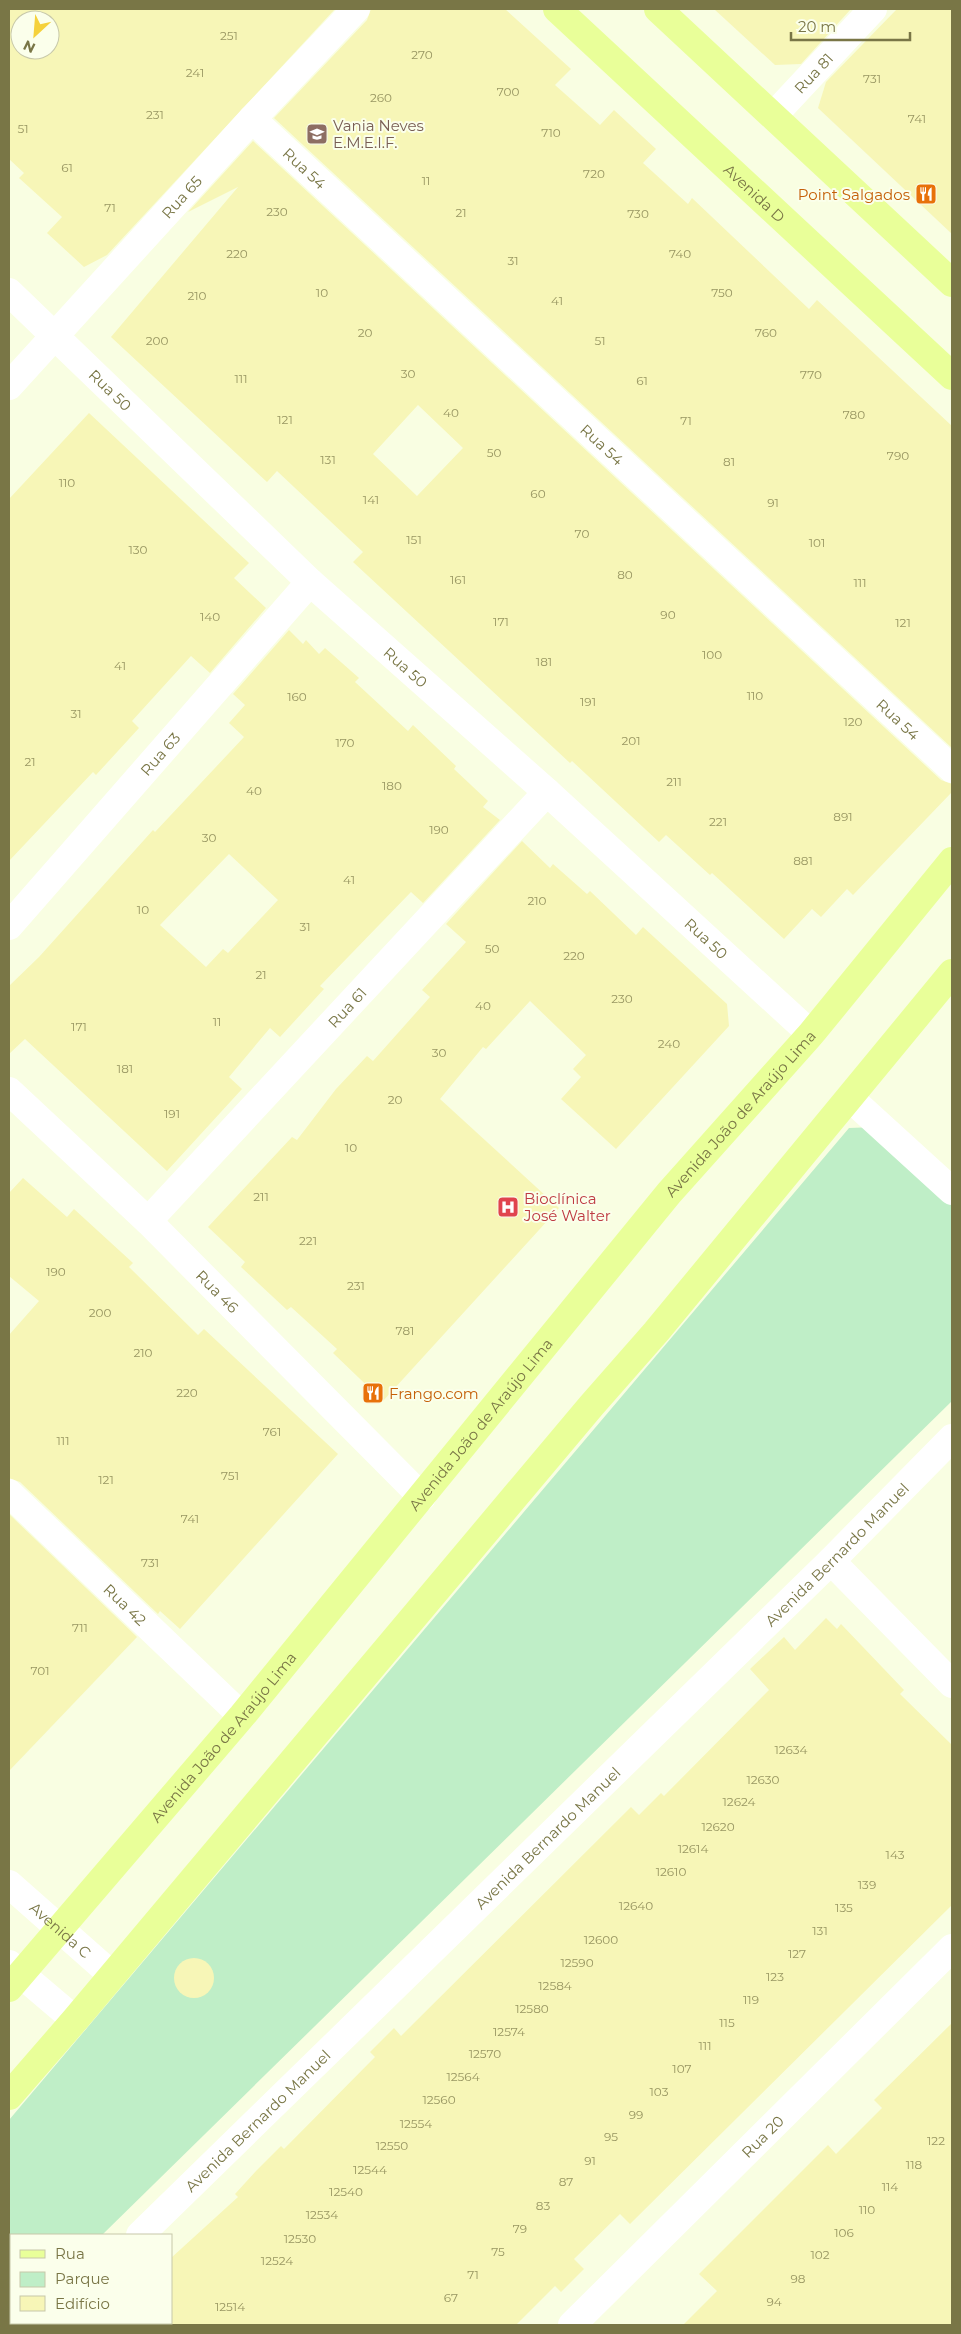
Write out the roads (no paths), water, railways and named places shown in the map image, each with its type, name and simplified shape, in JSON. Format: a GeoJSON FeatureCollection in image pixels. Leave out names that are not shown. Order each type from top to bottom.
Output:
{"type":"FeatureCollection","features":[{"type":"Feature","properties":{"kind":"main road","name":"Avenida D"},"geometry":{"type":"LineString","coordinates":[[557,9],[952,376]]}},
{"type":"Feature","properties":{"kind":"main road"},"geometry":{"type":"LineString","coordinates":[[658,9],[952,282]]}},
{"type":"Feature","properties":{"kind":"main road","name":"Avenida João de Araújo Lima"},"geometry":{"type":"LineString","coordinates":[[13,1975],[59,1930],[242,1716],[669,1193],[810,1034],[952,861]]}},
{"type":"Feature","properties":{"kind":"main road"},"geometry":{"type":"LineString","coordinates":[[9,2096],[75,2020],[590,1406],[656,1332],[952,973]]}},
{"type":"Feature","properties":{"kind":"street","name":"Rua 65"},"geometry":{"type":"LineString","coordinates":[[9,386],[252,119],[356,9]]}},
{"type":"Feature","properties":{"kind":"street","name":"Rua 81"},"geometry":{"type":"LineString","coordinates":[[774,116],[873,9]]}},
{"type":"Feature","properties":{"kind":"street","name":"Rua 54"},"geometry":{"type":"LineString","coordinates":[[252,119],[952,769]]}},
{"type":"Feature","properties":{"kind":"street","name":"Rua 50"},"geometry":{"type":"LineString","coordinates":[[9,292],[310,582],[547,792],[810,1034]]}},
{"type":"Feature","properties":{"kind":"street","name":"Rua 63"},"geometry":{"type":"LineString","coordinates":[[9,926],[310,582]]}},
{"type":"Feature","properties":{"kind":"street","name":"Rua 61"},"geometry":{"type":"LineString","coordinates":[[148,1221],[547,792]]}},
{"type":"Feature","properties":{"kind":"street","name":"Rua 46"},"geometry":{"type":"LineString","coordinates":[[9,1090],[148,1221],[422,1496]]}},
{"type":"Feature","properties":{"kind":"street"},"geometry":{"type":"LineString","coordinates":[[850,1098],[952,1191]]}},
{"type":"Feature","properties":{"kind":"street","name":"Avenida Bernardo Manuel"},"geometry":{"type":"LineString","coordinates":[[141,2234],[831,1560],[952,1438]]}},
{"type":"Feature","properties":{"kind":"street","name":"Rua 42"},"geometry":{"type":"LineString","coordinates":[[9,1493],[242,1716]]}},
{"type":"Feature","properties":{"kind":"street"},"geometry":{"type":"LineString","coordinates":[[831,1560],[952,1684]]}},
{"type":"Feature","properties":{"kind":"street","name":"Avenida C"},"geometry":{"type":"LineString","coordinates":[[9,1884],[112,1975]]}},
{"type":"Feature","properties":{"kind":"street","name":"Rua 20"},"geometry":{"type":"LineString","coordinates":[[572,2325],[952,1948]]}},
{"type":"Feature","properties":{"kind":"street"},"geometry":{"type":"LineString","coordinates":[[13,1975],[75,2020]]}},
{"type":"Feature","properties":{"kind":"place","name":"Vania Neves E.M.E.I.F."},"geometry":{"type":"Point","coordinates":[317,134]}},
{"type":"Feature","properties":{"kind":"place","name":"Point Salgados"},"geometry":{"type":"Point","coordinates":[926,194]}},
{"type":"Feature","properties":{"kind":"place","name":"Bioclínica José Walter"},"geometry":{"type":"Point","coordinates":[508,1207]}},
{"type":"Feature","properties":{"kind":"place","name":"Frango.com"},"geometry":{"type":"Point","coordinates":[373,1393]}}]}
